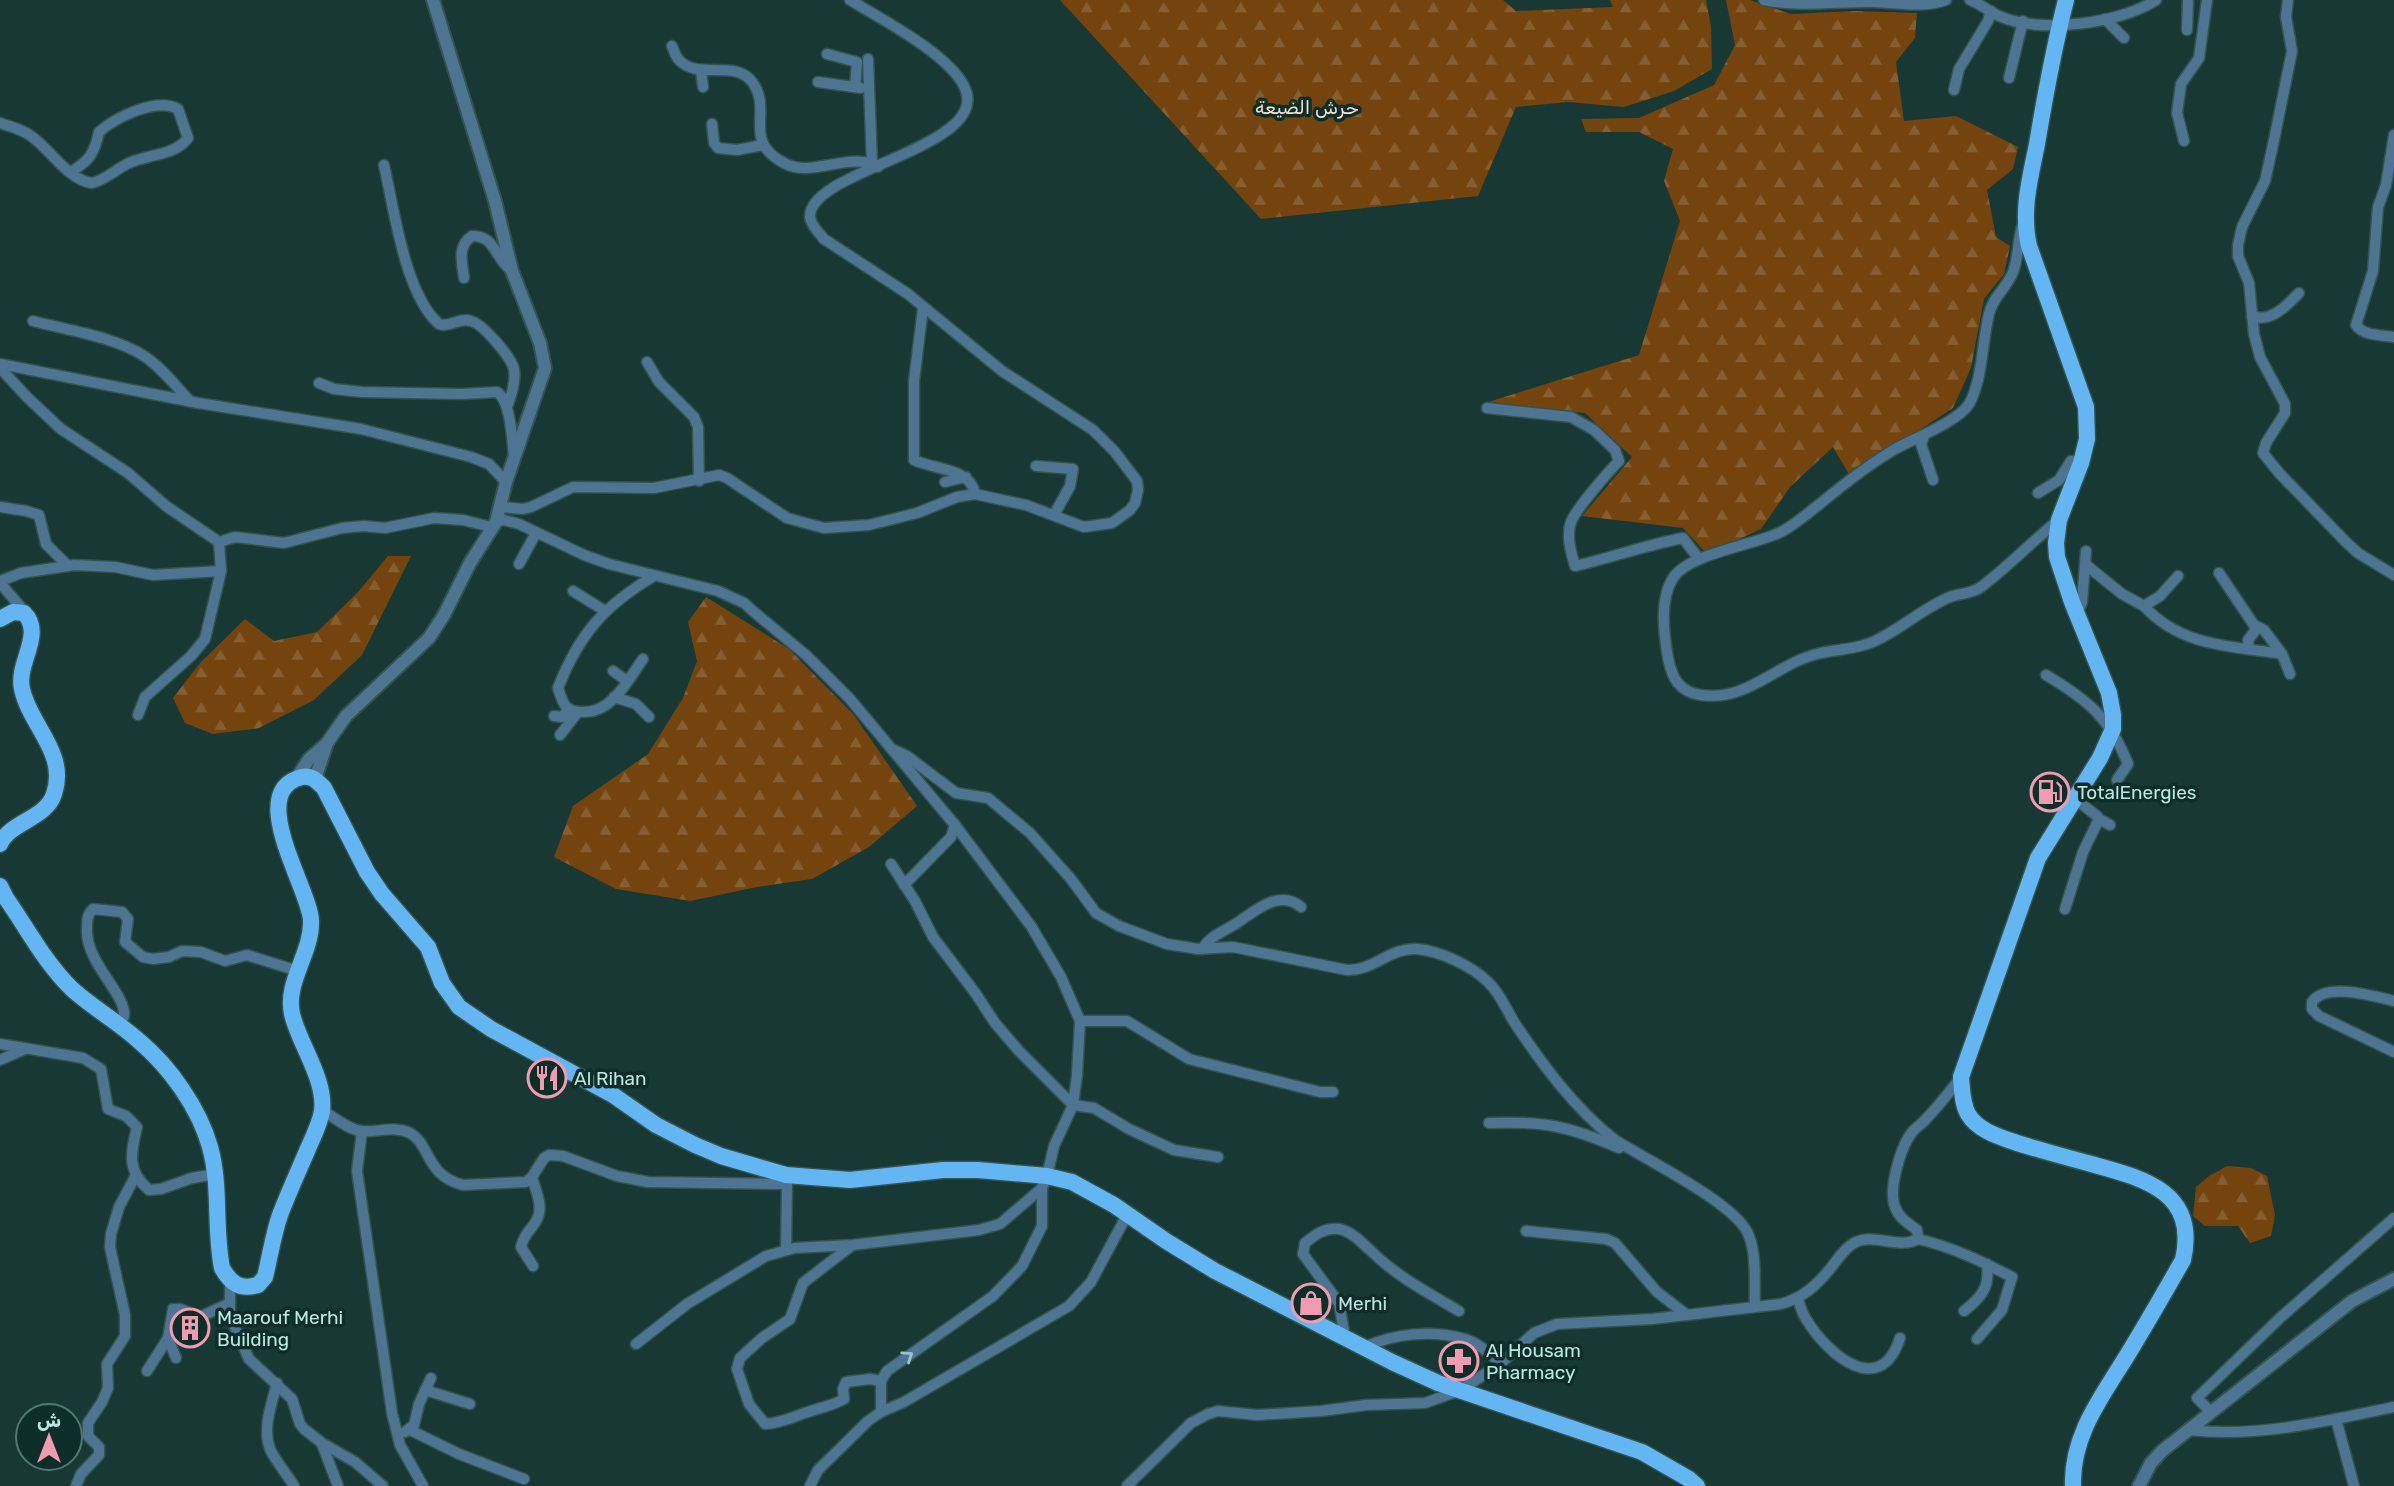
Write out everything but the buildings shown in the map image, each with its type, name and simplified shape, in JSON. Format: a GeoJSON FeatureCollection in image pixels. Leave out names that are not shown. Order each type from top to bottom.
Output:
{"type":"FeatureCollection","features":[{"type":"Feature","properties":{"kind":"main road"},"geometry":{"type":"LineString","coordinates":[[2066,0],[2026,198],[2025,221],[2029,246],[2087,407],[2087,439],[2081,463],[2059,520],[2057,556],[2109,693],[2113,729],[2100,758],[2038,858],[1961,1077],[1963,1100],[1968,1114],[1993,1135],[2149,1182],[2172,1200],[2180,1211],[2186,1244],[2183,1260],[2085,1427],[2075,1455],[2073,1486]]}},
{"type":"Feature","properties":{"kind":"main road"},"geometry":{"type":"LineString","coordinates":[[0,619],[13,612],[24,613],[31,619],[32,638],[20,679],[22,692],[53,752],[58,773],[50,803],[16,827],[0,844]]}},
{"type":"Feature","properties":{"kind":"main road"},"geometry":{"type":"LineString","coordinates":[[0,886],[58,973],[80,996],[151,1052],[194,1110],[209,1145],[216,1174],[222,1268],[230,1282],[239,1287],[258,1285],[265,1278],[279,1218],[322,1110],[316,1076],[292,1016],[290,1002],[312,923],[310,907],[285,850],[279,810],[288,784],[306,776],[315,779],[335,807],[367,872],[390,904],[428,947],[442,982],[458,1007],[491,1029],[613,1095],[656,1125],[695,1145],[787,1180],[850,1180],[954,1170],[1044,1182],[1072,1182],[1114,1205],[1215,1271],[1364,1348],[1438,1383],[1642,1452],[1697,1486]]}},
{"type":"Feature","properties":{"kind":"street"},"geometry":{"type":"LineString","coordinates":[[296,779],[309,759],[327,743],[346,716],[429,638],[444,615],[501,507],[506,482],[545,368],[540,343],[512,271],[495,201],[433,0]]}},
{"type":"Feature","properties":{"kind":"street"},"geometry":{"type":"LineString","coordinates":[[501,507],[531,507],[573,487],[654,488],[719,475],[787,518],[824,528],[869,525],[917,513],[957,497],[975,494],[1026,505],[1084,527],[1112,523],[1135,503],[1137,481],[1115,452],[1093,430],[1002,371],[908,294],[824,239],[810,219],[811,209],[816,201],[829,189],[875,165],[916,149],[953,125],[965,107],[964,87],[943,62],[850,0]]}},
{"type":"Feature","properties":{"kind":"street"},"geometry":{"type":"LineString","coordinates":[[1764,0],[1805,6],[1830,2],[1926,4],[1946,0]]}},
{"type":"Feature","properties":{"kind":"street"},"geometry":{"type":"LineString","coordinates":[[1970,0],[2000,17],[2027,18],[2059,27],[2120,17],[2156,0]]}},
{"type":"Feature","properties":{"kind":"street"},"geometry":{"type":"LineString","coordinates":[[2187,30],[2189,0]]}},
{"type":"Feature","properties":{"kind":"street"},"geometry":{"type":"LineString","coordinates":[[2184,141],[2177,113],[2180,84],[2199,58],[2207,0]]}},
{"type":"Feature","properties":{"kind":"street"},"geometry":{"type":"LineString","coordinates":[[2288,0],[2286,17],[2292,51],[2274,140],[2264,181],[2242,227],[2238,245],[2238,256],[2249,283],[2260,358],[2285,404],[2284,413],[2264,448],[2266,457],[2353,548],[2394,575]]}},
{"type":"Feature","properties":{"kind":"street"},"geometry":{"type":"LineString","coordinates":[[1954,90],[1959,69],[1991,11]]}},
{"type":"Feature","properties":{"kind":"street"},"geometry":{"type":"LineString","coordinates":[[2008,78],[2027,18]]}},
{"type":"Feature","properties":{"kind":"street"},"geometry":{"type":"LineString","coordinates":[[2105,19],[2124,38]]}},
{"type":"Feature","properties":{"kind":"street"},"geometry":{"type":"LineString","coordinates":[[672,46],[678,60],[691,69],[732,71],[753,83],[759,104],[762,145],[785,163],[817,168],[849,162],[875,165]]}},
{"type":"Feature","properties":{"kind":"street"},"geometry":{"type":"LineString","coordinates":[[827,54],[857,62],[855,87]]}},
{"type":"Feature","properties":{"kind":"street"},"geometry":{"type":"LineString","coordinates":[[868,59],[875,165]]}},
{"type":"Feature","properties":{"kind":"street"},"geometry":{"type":"LineString","coordinates":[[701,70],[703,87]]}},
{"type":"Feature","properties":{"kind":"street"},"geometry":{"type":"LineString","coordinates":[[818,82],[868,89]]}},
{"type":"Feature","properties":{"kind":"street"},"geometry":{"type":"LineString","coordinates":[[0,124],[30,135],[71,172],[86,182],[93,183],[139,159],[181,147],[187,138],[177,109],[169,104],[148,106],[108,124],[99,132],[92,155],[71,172]]}},
{"type":"Feature","properties":{"kind":"street"},"geometry":{"type":"LineString","coordinates":[[712,124],[714,143],[718,148],[737,150],[762,145]]}},
{"type":"Feature","properties":{"kind":"street"},"geometry":{"type":"LineString","coordinates":[[2394,135],[2386,186],[2378,207],[2373,271],[2356,325],[2358,330],[2364,333],[2394,337]]}},
{"type":"Feature","properties":{"kind":"street"},"geometry":{"type":"LineString","coordinates":[[384,165],[414,289],[439,324],[446,326],[471,321],[490,335],[513,366],[513,387],[507,407]]}},
{"type":"Feature","properties":{"kind":"street"},"geometry":{"type":"LineString","coordinates":[[2025,221],[2018,240],[2013,273],[1995,296],[1989,313],[1980,368],[1969,404],[1963,411],[1924,436],[1895,449],[1852,478],[1788,528],[1761,540],[1699,559],[1678,571],[1666,594],[1665,638],[1673,678],[1690,692],[1708,696],[1735,693],[1816,654],[1874,642],[1936,604],[1980,587],[2059,520]]}},
{"type":"Feature","properties":{"kind":"street"},"geometry":{"type":"LineString","coordinates":[[464,278],[461,255],[463,244],[472,236],[485,239],[492,245],[503,264],[512,271]]}},
{"type":"Feature","properties":{"kind":"street"},"geometry":{"type":"LineString","coordinates":[[2252,316],[2263,318],[2274,314],[2288,305],[2299,293]]}},
{"type":"Feature","properties":{"kind":"street"},"geometry":{"type":"LineString","coordinates":[[923,308],[914,381],[914,460],[966,477],[973,484],[975,494]]}},
{"type":"Feature","properties":{"kind":"street"},"geometry":{"type":"LineString","coordinates":[[33,321],[112,342],[137,352],[159,369],[188,399]]}},
{"type":"Feature","properties":{"kind":"street"},"geometry":{"type":"LineString","coordinates":[[646,362],[659,382],[694,417],[700,437],[699,481]]}},
{"type":"Feature","properties":{"kind":"street"},"geometry":{"type":"LineString","coordinates":[[0,366],[361,429],[471,457],[489,464],[506,482]]}},
{"type":"Feature","properties":{"kind":"street"},"geometry":{"type":"LineString","coordinates":[[0,366],[61,429],[128,473],[166,506],[219,542]]}},
{"type":"Feature","properties":{"kind":"street"},"geometry":{"type":"LineString","coordinates":[[319,383],[334,390],[362,392],[462,394],[493,391],[501,394],[507,407],[514,458]]}},
{"type":"Feature","properties":{"kind":"street"},"geometry":{"type":"LineString","coordinates":[[1487,408],[1571,416],[1594,430],[1615,450],[1619,461],[1606,474],[1571,522],[1569,545],[1575,566],[1611,558],[1651,544],[1683,538],[1699,559]]}},
{"type":"Feature","properties":{"kind":"street"},"geometry":{"type":"LineString","coordinates":[[1924,436],[1921,444],[1933,480]]}},
{"type":"Feature","properties":{"kind":"street"},"geometry":{"type":"LineString","coordinates":[[2038,493],[2059,480],[2071,460],[2081,463]]}},
{"type":"Feature","properties":{"kind":"street"},"geometry":{"type":"LineString","coordinates":[[1036,466],[1073,469],[1070,486],[1055,515]]}},
{"type":"Feature","properties":{"kind":"street"},"geometry":{"type":"LineString","coordinates":[[944,482],[966,477]]}},
{"type":"Feature","properties":{"kind":"street"},"geometry":{"type":"LineString","coordinates":[[0,507],[26,510],[39,515],[46,544],[68,566]]}},
{"type":"Feature","properties":{"kind":"street"},"geometry":{"type":"LineString","coordinates":[[219,542],[235,537],[284,543],[342,528],[385,528],[434,517],[493,525],[504,520],[519,524],[609,564],[718,591],[744,603],[806,655],[841,690],[955,825],[1031,926],[1061,977],[1080,1021],[1073,1105],[1054,1146],[1044,1182],[1042,1226],[1021,1266],[993,1296],[887,1371],[881,1381],[881,1412]]}},
{"type":"Feature","properties":{"kind":"street"},"geometry":{"type":"LineString","coordinates":[[519,564],[536,533]]}},
{"type":"Feature","properties":{"kind":"street"},"geometry":{"type":"LineString","coordinates":[[138,715],[145,697],[191,656],[205,639],[221,571],[219,542]]}},
{"type":"Feature","properties":{"kind":"street"},"geometry":{"type":"LineString","coordinates":[[2077,614],[2082,602],[2086,551]]}},
{"type":"Feature","properties":{"kind":"street"},"geometry":{"type":"LineString","coordinates":[[2085,564],[2122,594],[2144,606],[2155,619],[2186,635],[2222,647],[2282,654]]}},
{"type":"Feature","properties":{"kind":"street"},"geometry":{"type":"LineString","coordinates":[[31,619],[0,582],[21,573],[68,566],[115,567],[153,575],[221,571]]}},
{"type":"Feature","properties":{"kind":"street"},"geometry":{"type":"LineString","coordinates":[[2219,573],[2254,625],[2264,630],[2282,654],[2291,674]]}},
{"type":"Feature","properties":{"kind":"street"},"geometry":{"type":"LineString","coordinates":[[643,659],[607,706],[592,712],[573,711],[565,706],[558,688],[579,643],[605,611],[624,594],[654,576]]}},
{"type":"Feature","properties":{"kind":"street"},"geometry":{"type":"LineString","coordinates":[[2144,606],[2160,596],[2178,576]]}},
{"type":"Feature","properties":{"kind":"street"},"geometry":{"type":"LineString","coordinates":[[573,591],[605,611]]}},
{"type":"Feature","properties":{"kind":"street"},"geometry":{"type":"LineString","coordinates":[[2249,649],[2248,639],[2258,627]]}},
{"type":"Feature","properties":{"kind":"street"},"geometry":{"type":"LineString","coordinates":[[613,671],[627,681]]}},
{"type":"Feature","properties":{"kind":"street"},"geometry":{"type":"LineString","coordinates":[[2046,674],[2087,701],[2113,729],[2128,764],[2117,780]]}},
{"type":"Feature","properties":{"kind":"street"},"geometry":{"type":"LineString","coordinates":[[614,697],[636,704],[649,717]]}},
{"type":"Feature","properties":{"kind":"street"},"geometry":{"type":"LineString","coordinates":[[554,716],[562,717],[573,711]]}},
{"type":"Feature","properties":{"kind":"street"},"geometry":{"type":"LineString","coordinates":[[560,735],[573,711]]}},
{"type":"Feature","properties":{"kind":"street"},"geometry":{"type":"LineString","coordinates":[[315,779],[327,743]]}},
{"type":"Feature","properties":{"kind":"street"},"geometry":{"type":"LineString","coordinates":[[888,747],[907,756],[956,793],[988,798],[1046,850],[1096,913],[1119,926],[1167,944],[1202,949],[1233,947],[1358,970],[1372,965],[1390,953],[1419,949],[1443,955],[1480,975],[1490,984],[1514,1022],[1570,1096],[1607,1134],[1696,1188],[1744,1225],[1752,1251],[1755,1306]]}},
{"type":"Feature","properties":{"kind":"street"},"geometry":{"type":"LineString","coordinates":[[2074,798],[2110,825]]}},
{"type":"Feature","properties":{"kind":"street"},"geometry":{"type":"LineString","coordinates":[[2065,909],[2083,852],[2099,819]]}},
{"type":"Feature","properties":{"kind":"street"},"geometry":{"type":"LineString","coordinates":[[904,885],[951,837],[955,825]]}},
{"type":"Feature","properties":{"kind":"street"},"geometry":{"type":"LineString","coordinates":[[891,864],[933,937],[995,1023],[1073,1105],[1094,1108],[1129,1129],[1174,1150],[1218,1157]]}},
{"type":"Feature","properties":{"kind":"street"},"geometry":{"type":"LineString","coordinates":[[1202,949],[1208,939],[1240,921],[1262,904],[1289,902],[1301,907]]}},
{"type":"Feature","properties":{"kind":"street"},"geometry":{"type":"LineString","coordinates":[[119,1026],[124,1016],[123,1006],[94,960],[86,941],[88,914],[93,909],[122,912],[128,919],[125,942],[143,957],[160,959],[182,951],[191,951],[225,961],[247,955],[298,971]]}},
{"type":"Feature","properties":{"kind":"street"},"geometry":{"type":"LineString","coordinates":[[2394,1000],[2336,992],[2322,993],[2312,1002],[2312,1009],[2319,1016],[2394,1052]]}},
{"type":"Feature","properties":{"kind":"street"},"geometry":{"type":"LineString","coordinates":[[1080,1021],[1127,1021],[1189,1059],[1320,1092],[1333,1092]]}},
{"type":"Feature","properties":{"kind":"street"},"geometry":{"type":"LineString","coordinates":[[0,1044],[83,1058],[101,1069],[108,1109],[126,1116],[137,1127],[130,1152],[136,1175],[146,1188],[154,1191],[191,1178],[216,1174]]}},
{"type":"Feature","properties":{"kind":"street"},"geometry":{"type":"LineString","coordinates":[[0,1060],[28,1048]]}},
{"type":"Feature","properties":{"kind":"street"},"geometry":{"type":"LineString","coordinates":[[1918,1239],[1917,1230],[1902,1220],[1894,1207],[1896,1172],[1913,1130],[1939,1105],[1961,1077]]}},
{"type":"Feature","properties":{"kind":"street"},"geometry":{"type":"LineString","coordinates":[[322,1110],[353,1129],[397,1130],[412,1134],[439,1172],[453,1182],[463,1185],[519,1183],[532,1177],[544,1158],[556,1154],[630,1180],[668,1183],[787,1180],[786,1250]]}},
{"type":"Feature","properties":{"kind":"street"},"geometry":{"type":"LineString","coordinates":[[1489,1123],[1542,1123],[1565,1127],[1646,1159]]}},
{"type":"Feature","properties":{"kind":"street"},"geometry":{"type":"LineString","coordinates":[[362,1131],[357,1171],[392,1413],[400,1446],[423,1486]]}},
{"type":"Feature","properties":{"kind":"street"},"geometry":{"type":"LineString","coordinates":[[76,1486],[81,1474],[99,1455],[99,1447],[88,1436],[87,1427],[107,1392],[107,1364],[125,1336],[124,1307],[110,1247],[111,1234],[122,1200],[136,1175]]}},
{"type":"Feature","properties":{"kind":"street"},"geometry":{"type":"LineString","coordinates":[[532,1177],[540,1205],[538,1217],[524,1234],[522,1247],[533,1266]]}},
{"type":"Feature","properties":{"kind":"street"},"geometry":{"type":"LineString","coordinates":[[636,1344],[705,1292],[766,1256],[786,1250],[852,1245],[989,1227],[1010,1217],[1044,1182]]}},
{"type":"Feature","properties":{"kind":"street"},"geometry":{"type":"LineString","coordinates":[[810,1486],[818,1470],[881,1412],[904,1402],[1069,1306],[1091,1282],[1127,1215]]}},
{"type":"Feature","properties":{"kind":"street"},"geometry":{"type":"LineString","coordinates":[[2211,1412],[2197,1398],[2281,1317],[2394,1218]]}},
{"type":"Feature","properties":{"kind":"street"},"geometry":{"type":"LineString","coordinates":[[1345,1338],[1339,1303],[1303,1254],[1305,1243],[1317,1233],[1328,1230],[1346,1231],[1397,1273],[1459,1311]]}},
{"type":"Feature","properties":{"kind":"street"},"geometry":{"type":"LineString","coordinates":[[1526,1231],[1606,1239],[1615,1243],[1645,1280],[1687,1315]]}},
{"type":"Feature","properties":{"kind":"street"},"geometry":{"type":"LineString","coordinates":[[1127,1486],[1191,1423],[1208,1414],[1218,1411],[1257,1415],[1366,1405],[1425,1403],[1461,1390],[1501,1363],[1534,1332],[1558,1324],[1652,1320],[1781,1304],[1798,1299],[1812,1289],[1852,1244],[1863,1239],[1911,1243],[1918,1239],[1954,1249],[2012,1277],[2001,1310],[1977,1339]]}},
{"type":"Feature","properties":{"kind":"street"},"geometry":{"type":"LineString","coordinates":[[852,1245],[803,1283],[790,1320],[762,1338],[740,1357],[737,1368],[749,1404],[765,1424],[781,1423],[812,1410],[836,1404],[844,1399],[846,1382],[870,1379],[881,1381]]}},
{"type":"Feature","properties":{"kind":"street"},"geometry":{"type":"LineString","coordinates":[[1964,1311],[1979,1300],[1988,1286],[1987,1264]]}},
{"type":"Feature","properties":{"kind":"street"},"geometry":{"type":"LineString","coordinates":[[2140,1486],[2151,1463],[2211,1412],[2351,1301],[2394,1279]]}},
{"type":"Feature","properties":{"kind":"street"},"geometry":{"type":"LineString","coordinates":[[230,1282],[233,1323],[243,1349],[258,1369],[292,1399],[300,1424],[322,1443],[355,1462],[383,1486]]}},
{"type":"Feature","properties":{"kind":"street"},"geometry":{"type":"LineString","coordinates":[[1798,1299],[1804,1317],[1815,1332],[1842,1360],[1856,1367],[1868,1370],[1882,1366],[1896,1351],[1900,1338]]}},
{"type":"Feature","properties":{"kind":"street"},"geometry":{"type":"LineString","coordinates":[[147,1371],[168,1338],[173,1309],[200,1317],[230,1303]]}},
{"type":"Feature","properties":{"kind":"street"},"geometry":{"type":"LineString","coordinates":[[1364,1348],[1383,1339],[1424,1333],[1467,1339],[1501,1363]]}},
{"type":"Feature","properties":{"kind":"street"},"geometry":{"type":"LineString","coordinates":[[168,1338],[176,1357]]}},
{"type":"Feature","properties":{"kind":"street"},"geometry":{"type":"LineString","coordinates":[[398,1433],[410,1430],[414,1425],[419,1404],[431,1378]]}},
{"type":"Feature","properties":{"kind":"street"},"geometry":{"type":"LineString","coordinates":[[277,1383],[268,1423],[268,1441],[275,1458],[294,1486]]}},
{"type":"Feature","properties":{"kind":"street"},"geometry":{"type":"LineString","coordinates":[[425,1391],[470,1404]]}},
{"type":"Feature","properties":{"kind":"street"},"geometry":{"type":"LineString","coordinates":[[2189,1430],[2210,1433],[2260,1432],[2394,1407]]}},
{"type":"Feature","properties":{"kind":"street"},"geometry":{"type":"LineString","coordinates":[[2336,1419],[2354,1486]]}},
{"type":"Feature","properties":{"kind":"street"},"geometry":{"type":"LineString","coordinates":[[410,1430],[459,1454],[524,1479]]}},
{"type":"Feature","properties":{"kind":"street"},"geometry":{"type":"LineString","coordinates":[[322,1443],[338,1486]]}},
{"type":"Feature","properties":{"kind":"green space","name":"حرش الضيعة"},"geometry":{"type":"Polygon","coordinates":[[[1060,0],[1503,0],[1516,11],[1613,7],[1610,0],[1706,0],[1711,26],[1712,69],[1674,91],[1624,107],[1568,102],[1516,107],[1478,196],[1261,219],[1060,0]]]}},
{"type":"Feature","properties":{"kind":"green space"},"geometry":{"type":"Polygon","coordinates":[[[1726,0],[1750,0],[1791,14],[1853,11],[1917,13],[1915,38],[1896,62],[1904,121],[1956,116],[2018,147],[2013,169],[1987,190],[1996,237],[2010,246],[2004,274],[1984,299],[1971,368],[1953,408],[1850,476],[1833,447],[1790,487],[1761,529],[1707,554],[1683,528],[1582,516],[1632,457],[1585,413],[1485,403],[1639,355],[1680,221],[1664,181],[1673,149],[1639,132],[1586,132],[1581,119],[1639,118],[1714,85],[1735,45],[1726,0]]]}},
{"type":"Feature","properties":{"kind":"green space"},"geometry":{"type":"Polygon","coordinates":[[[388,556],[411,556],[362,655],[314,700],[259,728],[213,734],[185,723],[173,698],[200,663],[245,619],[274,641],[317,632],[358,592],[388,556]]]}},
{"type":"Feature","properties":{"kind":"green space"},"geometry":{"type":"Polygon","coordinates":[[[706,597],[789,649],[854,715],[917,806],[869,847],[812,879],[690,901],[616,889],[554,857],[573,806],[648,754],[683,698],[697,661],[688,622],[706,597]]]}},
{"type":"Feature","properties":{"kind":"green space"},"geometry":{"type":"Polygon","coordinates":[[[2227,1166],[2251,1168],[2267,1176],[2275,1215],[2271,1236],[2250,1243],[2238,1226],[2205,1226],[2193,1216],[2196,1187],[2227,1166]]]}},
{"type":"Feature","properties":{"kind":"place","name":"TotalEnergies"},"geometry":{"type":"Point","coordinates":[2050,792]}},
{"type":"Feature","properties":{"kind":"place","name":"Al Rihan"},"geometry":{"type":"Point","coordinates":[547,1078]}},
{"type":"Feature","properties":{"kind":"place","name":"Merhi"},"geometry":{"type":"Point","coordinates":[1311,1303]}},
{"type":"Feature","properties":{"kind":"place","name":"Maarouf Merhi Building"},"geometry":{"type":"Point","coordinates":[190,1328]}},
{"type":"Feature","properties":{"kind":"place","name":"Al Housam Pharmacy"},"geometry":{"type":"Point","coordinates":[1459,1361]}}]}
